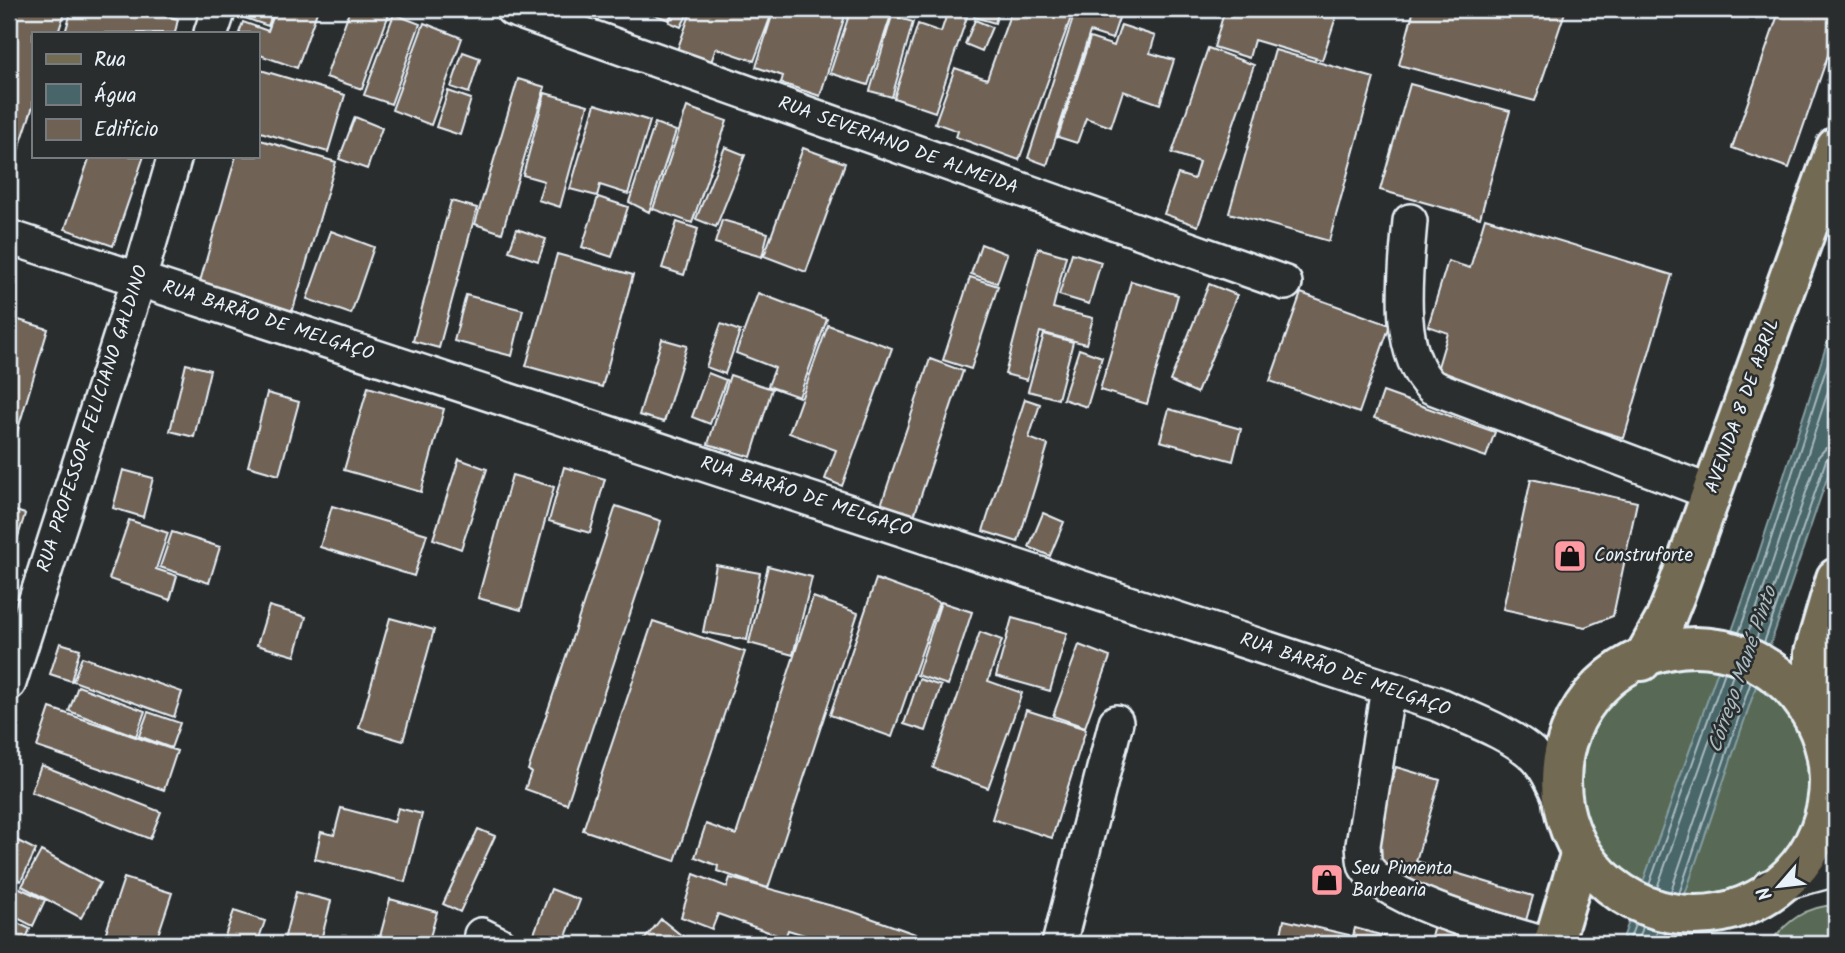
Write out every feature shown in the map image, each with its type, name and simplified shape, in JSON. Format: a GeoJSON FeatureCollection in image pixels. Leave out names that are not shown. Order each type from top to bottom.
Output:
{"type":"FeatureCollection","features":[{"type":"Feature","properties":{"kind":"main road","name":"AVENIDA 8 DE ABRIL"},"geometry":{"type":"LineString","coordinates":[[1642,661],[1665,620],[1836,147]]}},
{"type":"Feature","properties":{"kind":"main road","name":"AVENIDA 8 DE ABRIL"},"geometry":{"type":"LineString","coordinates":[[1814,715],[1814,653],[1836,578]]}},
{"type":"Feature","properties":{"kind":"main road","name":"AVENIDA 8 DE ABRIL"},"geometry":{"type":"LineString","coordinates":[[1719,944],[1735,918],[1792,867],[1810,845],[1825,808],[1832,775],[1824,745],[1814,715],[1789,681],[1744,653],[1705,643],[1672,649],[1642,661],[1607,687],[1577,723],[1564,765],[1563,790],[1566,812],[1580,855],[1598,877],[1621,898],[1642,908],[1686,919],[1712,917],[1759,895]]}},
{"type":"Feature","properties":{"kind":"main road"},"geometry":{"type":"LineString","coordinates":[[1553,944],[1580,855]]}},
{"type":"Feature","properties":{"kind":"street"},"geometry":{"type":"LineString","coordinates":[[211,32],[219,9]]}},
{"type":"Feature","properties":{"kind":"street","name":"RUA SEVERIANO DE ALMEIDA"},"geometry":{"type":"LineString","coordinates":[[512,9],[1285,283]]}},
{"type":"Feature","properties":{"kind":"street","name":"RUA PROFESSOR FELICIANO GALDINO"},"geometry":{"type":"LineString","coordinates":[[9,682],[139,279],[174,158]]}},
{"type":"Feature","properties":{"kind":"street"},"geometry":{"type":"LineString","coordinates":[[1410,221],[1403,303],[1417,366],[1421,376],[1432,387],[1712,493]]}},
{"type":"Feature","properties":{"kind":"street","name":"RUA BARÃO DE MELGAÇO"},"geometry":{"type":"LineString","coordinates":[[9,237],[1437,704],[1511,739],[1534,755],[1544,767],[1566,812]]}},
{"type":"Feature","properties":{"kind":"street"},"geometry":{"type":"LineString","coordinates":[[1388,688],[1363,845],[1365,865],[1378,879],[1430,908],[1545,944]]}},
{"type":"Feature","properties":{"kind":"street"},"geometry":{"type":"LineString","coordinates":[[1059,944],[1116,722]]}},
{"type":"Feature","properties":{"kind":"street"},"geometry":{"type":"LineString","coordinates":[[1759,895],[1836,869]]}},
{"type":"Feature","properties":{"kind":"green space"},"geometry":{"type":"Polygon","coordinates":[[[1697,661],[1721,664],[1743,671],[1764,682],[1782,697],[1797,715],[1808,736],[1815,758],[1818,782],[1815,806],[1808,828],[1797,849],[1782,867],[1764,882],[1743,893],[1721,900],[1697,903],[1673,900],[1651,893],[1630,882],[1612,867],[1597,849],[1586,828],[1579,806],[1576,782],[1579,758],[1586,736],[1597,715],[1612,697],[1630,682],[1651,671],[1673,664],[1697,661]]]}},
{"type":"Feature","properties":{"kind":"green space"},"geometry":{"type":"Polygon","coordinates":[[[1836,905],[1836,927],[1832,926],[1826,944],[1769,944],[1798,916],[1815,908],[1836,905]]]}},
{"type":"Feature","properties":{"kind":"water","name":"Córrego Mané Pinto"},"geometry":{"type":"Polygon","coordinates":[[[1836,316],[1836,452],[1668,944],[1621,944],[1750,580],[1836,316]]]}},
{"type":"Feature","properties":{"kind":"building"},"geometry":{"type":"Polygon","coordinates":[[[9,9],[66,9],[58,32],[32,32],[32,109],[9,179],[9,9]]]}},
{"type":"Feature","properties":{"kind":"building"},"geometry":{"type":"Polygon","coordinates":[[[72,9],[139,9],[178,19],[175,32],[65,32],[72,9]]]}},
{"type":"Feature","properties":{"kind":"building"},"geometry":{"type":"Polygon","coordinates":[[[248,9],[274,9],[268,26],[245,18],[248,9]]]}},
{"type":"Feature","properties":{"kind":"building"},"geometry":{"type":"Polygon","coordinates":[[[276,9],[318,9],[297,68],[259,55],[259,32],[239,32],[243,22],[268,31],[276,9]]]}},
{"type":"Feature","properties":{"kind":"building"},"geometry":{"type":"Polygon","coordinates":[[[350,9],[373,9],[389,14],[362,89],[326,77],[350,9]]]}},
{"type":"Feature","properties":{"kind":"building"},"geometry":{"type":"Polygon","coordinates":[[[651,9],[673,9],[669,20],[650,13],[651,9]]]}},
{"type":"Feature","properties":{"kind":"building"},"geometry":{"type":"Polygon","coordinates":[[[675,9],[690,9],[681,27],[669,22],[675,9]]]}},
{"type":"Feature","properties":{"kind":"building"},"geometry":{"type":"Polygon","coordinates":[[[692,9],[773,10],[754,61],[716,48],[709,68],[675,56],[692,9]]]}},
{"type":"Feature","properties":{"kind":"building"},"geometry":{"type":"Polygon","coordinates":[[[774,9],[847,9],[820,96],[781,83],[783,76],[756,67],[774,9]]]}},
{"type":"Feature","properties":{"kind":"building"},"geometry":{"type":"Polygon","coordinates":[[[851,9],[893,9],[868,85],[830,73],[851,9]]]}},
{"type":"Feature","properties":{"kind":"building"},"geometry":{"type":"Polygon","coordinates":[[[976,9],[999,9],[995,23],[974,17],[976,9]]]}},
{"type":"Feature","properties":{"kind":"building"},"geometry":{"type":"Polygon","coordinates":[[[1012,9],[1074,9],[1019,160],[956,137],[958,131],[935,123],[955,68],[987,79],[1012,9]]]}},
{"type":"Feature","properties":{"kind":"building"},"geometry":{"type":"Polygon","coordinates":[[[1076,9],[1122,9],[1112,39],[1090,32],[1047,165],[1028,158],[1076,9]]]}},
{"type":"Feature","properties":{"kind":"building"},"geometry":{"type":"Polygon","coordinates":[[[1225,9],[1321,9],[1337,14],[1322,60],[1254,40],[1249,58],[1214,47],[1225,9]]]}},
{"type":"Feature","properties":{"kind":"building"},"geometry":{"type":"Polygon","coordinates":[[[1414,9],[1566,9],[1535,101],[1399,65],[1414,9]]]}},
{"type":"Feature","properties":{"kind":"building"},"geometry":{"type":"Polygon","coordinates":[[[1780,9],[1836,9],[1836,32],[1789,168],[1732,148],[1780,9]]]}},
{"type":"Feature","properties":{"kind":"building"},"geometry":{"type":"Polygon","coordinates":[[[948,11],[967,17],[935,112],[894,98],[918,24],[941,32],[948,11]]]}},
{"type":"Feature","properties":{"kind":"building"},"geometry":{"type":"Polygon","coordinates":[[[394,14],[420,24],[391,104],[364,95],[394,14]]]}},
{"type":"Feature","properties":{"kind":"building"},"geometry":{"type":"Polygon","coordinates":[[[892,16],[913,22],[892,97],[870,91],[892,16]]]}},
{"type":"Feature","properties":{"kind":"building"},"geometry":{"type":"Polygon","coordinates":[[[975,20],[992,27],[982,51],[965,44],[975,20]]]}},
{"type":"Feature","properties":{"kind":"building"},"geometry":{"type":"Polygon","coordinates":[[[424,23],[462,38],[431,125],[392,110],[424,23]]]}},
{"type":"Feature","properties":{"kind":"building"},"geometry":{"type":"Polygon","coordinates":[[[1121,25],[1155,36],[1150,53],[1174,60],[1160,104],[1123,91],[1111,127],[1086,118],[1077,143],[1058,137],[1090,38],[1114,46],[1121,25]]]}},
{"type":"Feature","properties":{"kind":"building"},"geometry":{"type":"Polygon","coordinates":[[[1208,48],[1254,65],[1198,226],[1164,214],[1178,174],[1194,179],[1199,162],[1172,153],[1208,48]]]}},
{"type":"Feature","properties":{"kind":"building"},"geometry":{"type":"Polygon","coordinates":[[[1275,50],[1374,78],[1329,241],[1229,213],[1275,50]]]}},
{"type":"Feature","properties":{"kind":"building"},"geometry":{"type":"Polygon","coordinates":[[[463,52],[480,58],[469,93],[451,87],[463,52]]]}},
{"type":"Feature","properties":{"kind":"building"},"geometry":{"type":"Polygon","coordinates":[[[259,70],[345,95],[328,152],[259,132],[259,70]]]}},
{"type":"Feature","properties":{"kind":"building"},"geometry":{"type":"Polygon","coordinates":[[[518,79],[545,87],[502,233],[475,224],[518,79]]]}},
{"type":"Feature","properties":{"kind":"building"},"geometry":{"type":"Polygon","coordinates":[[[1410,84],[1510,111],[1480,218],[1380,190],[1410,84]]]}},
{"type":"Feature","properties":{"kind":"building"},"geometry":{"type":"Polygon","coordinates":[[[448,91],[471,99],[460,135],[436,127],[448,91]]]}},
{"type":"Feature","properties":{"kind":"building"},"geometry":{"type":"Polygon","coordinates":[[[545,93],[588,105],[560,207],[538,200],[544,181],[523,175],[545,93]]]}},
{"type":"Feature","properties":{"kind":"building"},"geometry":{"type":"Polygon","coordinates":[[[595,104],[650,121],[628,194],[600,185],[597,196],[570,189],[595,104]]]}},
{"type":"Feature","properties":{"kind":"building"},"geometry":{"type":"Polygon","coordinates":[[[687,107],[727,121],[692,223],[653,209],[687,107]]]}},
{"type":"Feature","properties":{"kind":"building"},"geometry":{"type":"Polygon","coordinates":[[[355,117],[382,128],[367,169],[339,159],[355,117]]]}},
{"type":"Feature","properties":{"kind":"building"},"geometry":{"type":"Polygon","coordinates":[[[655,123],[676,131],[649,212],[629,202],[655,123]]]}},
{"type":"Feature","properties":{"kind":"building"},"geometry":{"type":"Polygon","coordinates":[[[259,140],[336,162],[292,313],[199,285],[235,158],[259,158],[259,140]]]}},
{"type":"Feature","properties":{"kind":"building"},"geometry":{"type":"Polygon","coordinates":[[[725,147],[745,155],[716,227],[696,219],[725,147]]]}},
{"type":"Feature","properties":{"kind":"building"},"geometry":{"type":"Polygon","coordinates":[[[803,148],[845,163],[806,272],[764,256],[803,148]]]}},
{"type":"Feature","properties":{"kind":"building"},"geometry":{"type":"Polygon","coordinates":[[[89,158],[143,158],[113,246],[65,229],[89,158]]]}},
{"type":"Feature","properties":{"kind":"building"},"geometry":{"type":"Polygon","coordinates":[[[598,197],[628,207],[612,257],[582,247],[598,197]]]}},
{"type":"Feature","properties":{"kind":"building"},"geometry":{"type":"Polygon","coordinates":[[[451,201],[477,208],[439,348],[413,341],[451,201]]]}},
{"type":"Feature","properties":{"kind":"building"},"geometry":{"type":"Polygon","coordinates":[[[1485,218],[1672,275],[1624,438],[1434,380],[1448,333],[1428,326],[1448,261],[1470,268],[1485,218]]]}},
{"type":"Feature","properties":{"kind":"building"},"geometry":{"type":"Polygon","coordinates":[[[722,220],[768,233],[762,257],[715,243],[722,220]]]}},
{"type":"Feature","properties":{"kind":"building"},"geometry":{"type":"Polygon","coordinates":[[[677,222],[698,229],[684,275],[662,268],[677,222]]]}},
{"type":"Feature","properties":{"kind":"building"},"geometry":{"type":"Polygon","coordinates":[[[517,229],[546,239],[538,261],[509,251],[517,229]]]}},
{"type":"Feature","properties":{"kind":"building"},"geometry":{"type":"Polygon","coordinates":[[[331,231],[374,247],[351,314],[307,299],[331,231]]]}},
{"type":"Feature","properties":{"kind":"building"},"geometry":{"type":"Polygon","coordinates":[[[981,244],[1007,254],[997,283],[971,274],[981,244]]]}},
{"type":"Feature","properties":{"kind":"building"},"geometry":{"type":"Polygon","coordinates":[[[1038,248],[1066,256],[1053,308],[1093,318],[1086,344],[1040,332],[1027,380],[1005,374],[1038,248]]]}},
{"type":"Feature","properties":{"kind":"building"},"geometry":{"type":"Polygon","coordinates":[[[1072,253],[1101,262],[1089,304],[1059,295],[1072,253]]]}},
{"type":"Feature","properties":{"kind":"building"},"geometry":{"type":"Polygon","coordinates":[[[557,254],[633,275],[602,387],[526,366],[557,254]]]}},
{"type":"Feature","properties":{"kind":"building"},"geometry":{"type":"Polygon","coordinates":[[[970,277],[998,286],[971,369],[943,360],[970,277]]]}},
{"type":"Feature","properties":{"kind":"building"},"geometry":{"type":"Polygon","coordinates":[[[1131,281],[1178,295],[1147,404],[1100,390],[1131,281]]]}},
{"type":"Feature","properties":{"kind":"building"},"geometry":{"type":"Polygon","coordinates":[[[1209,284],[1237,295],[1197,393],[1170,381],[1209,284]]]}},
{"type":"Feature","properties":{"kind":"building"},"geometry":{"type":"Polygon","coordinates":[[[758,293],[827,319],[799,397],[768,386],[775,368],[736,353],[758,293]]]}},
{"type":"Feature","properties":{"kind":"building"},"geometry":{"type":"Polygon","coordinates":[[[1301,293],[1390,325],[1359,413],[1270,381],[1301,293]]]}},
{"type":"Feature","properties":{"kind":"building"},"geometry":{"type":"Polygon","coordinates":[[[466,295],[523,310],[512,356],[454,341],[466,295]]]}},
{"type":"Feature","properties":{"kind":"building"},"geometry":{"type":"Polygon","coordinates":[[[9,317],[48,329],[9,459],[9,317]]]}},
{"type":"Feature","properties":{"kind":"building"},"geometry":{"type":"Polygon","coordinates":[[[721,324],[740,331],[725,374],[706,367],[721,324]]]}},
{"type":"Feature","properties":{"kind":"building"},"geometry":{"type":"Polygon","coordinates":[[[828,325],[892,348],[842,486],[825,479],[836,450],[789,433],[828,325]]]}},
{"type":"Feature","properties":{"kind":"building"},"geometry":{"type":"Polygon","coordinates":[[[1044,334],[1073,342],[1058,399],[1028,391],[1044,334]]]}},
{"type":"Feature","properties":{"kind":"building"},"geometry":{"type":"Polygon","coordinates":[[[662,339],[687,346],[664,422],[639,415],[662,339]]]}},
{"type":"Feature","properties":{"kind":"building"},"geometry":{"type":"Polygon","coordinates":[[[1079,349],[1102,357],[1087,407],[1063,399],[1079,349]]]}},
{"type":"Feature","properties":{"kind":"building"},"geometry":{"type":"Polygon","coordinates":[[[930,359],[963,371],[913,519],[880,508],[930,359]]]}},
{"type":"Feature","properties":{"kind":"building"},"geometry":{"type":"Polygon","coordinates":[[[186,364],[210,370],[194,437],[170,431],[186,364]]]}},
{"type":"Feature","properties":{"kind":"building"},"geometry":{"type":"Polygon","coordinates":[[[708,373],[726,380],[710,424],[692,417],[708,373]]]}},
{"type":"Feature","properties":{"kind":"building"},"geometry":{"type":"Polygon","coordinates":[[[730,375],[772,389],[751,457],[708,444],[730,375]]]}},
{"type":"Feature","properties":{"kind":"building"},"geometry":{"type":"Polygon","coordinates":[[[368,387],[444,409],[421,492],[344,470],[368,387]]]}},
{"type":"Feature","properties":{"kind":"building"},"geometry":{"type":"Polygon","coordinates":[[[1383,392],[1495,432],[1486,457],[1374,418],[1383,392]]]}},
{"type":"Feature","properties":{"kind":"building"},"geometry":{"type":"Polygon","coordinates":[[[267,393],[299,402],[279,475],[248,466],[267,393]]]}},
{"type":"Feature","properties":{"kind":"building"},"geometry":{"type":"Polygon","coordinates":[[[1025,399],[1040,404],[1029,438],[1048,445],[1018,542],[983,531],[1025,399]]]}},
{"type":"Feature","properties":{"kind":"building"},"geometry":{"type":"Polygon","coordinates":[[[1169,409],[1241,429],[1233,461],[1160,441],[1169,409]]]}},
{"type":"Feature","properties":{"kind":"building"},"geometry":{"type":"Polygon","coordinates":[[[459,459],[487,469],[461,549],[433,539],[459,459]]]}},
{"type":"Feature","properties":{"kind":"building"},"geometry":{"type":"Polygon","coordinates":[[[564,467],[605,479],[590,533],[549,521],[564,467]]]}},
{"type":"Feature","properties":{"kind":"building"},"geometry":{"type":"Polygon","coordinates":[[[123,470],[153,478],[143,517],[113,508],[123,470]]]}},
{"type":"Feature","properties":{"kind":"building"},"geometry":{"type":"Polygon","coordinates":[[[512,475],[554,487],[521,610],[478,598],[512,475]]]}},
{"type":"Feature","properties":{"kind":"building","name":"Construforte"},"geometry":{"type":"Polygon","coordinates":[[[1531,479],[1637,502],[1613,616],[1585,627],[1503,609],[1531,479]]]}},
{"type":"Feature","properties":{"kind":"building"},"geometry":{"type":"Polygon","coordinates":[[[332,506],[427,534],[414,576],[320,547],[332,506]]]}},
{"type":"Feature","properties":{"kind":"building"},"geometry":{"type":"Polygon","coordinates":[[[616,506],[661,521],[567,804],[525,789],[531,772],[528,770],[616,506]]]}},
{"type":"Feature","properties":{"kind":"building"},"geometry":{"type":"Polygon","coordinates":[[[9,509],[25,514],[9,566],[9,509]]]}},
{"type":"Feature","properties":{"kind":"building"},"geometry":{"type":"Polygon","coordinates":[[[1043,513],[1064,522],[1050,556],[1029,547],[1043,513]]]}},
{"type":"Feature","properties":{"kind":"building"},"geometry":{"type":"Polygon","coordinates":[[[129,520],[168,533],[156,569],[177,576],[170,600],[109,579],[129,520]]]}},
{"type":"Feature","properties":{"kind":"building"},"geometry":{"type":"Polygon","coordinates":[[[172,532],[220,547],[209,583],[160,567],[172,532]]]}},
{"type":"Feature","properties":{"kind":"building"},"geometry":{"type":"Polygon","coordinates":[[[716,565],[760,573],[747,640],[703,632],[716,565]]]}},
{"type":"Feature","properties":{"kind":"building"},"geometry":{"type":"Polygon","coordinates":[[[768,566],[812,577],[793,655],[749,643],[768,566]]]}},
{"type":"Feature","properties":{"kind":"building"},"geometry":{"type":"Polygon","coordinates":[[[876,579],[939,602],[892,737],[830,715],[876,579]]]}},
{"type":"Feature","properties":{"kind":"building"},"geometry":{"type":"Polygon","coordinates":[[[813,597],[858,613],[768,888],[717,871],[718,866],[695,857],[706,824],[736,835],[813,597]]]}},
{"type":"Feature","properties":{"kind":"building"},"geometry":{"type":"Polygon","coordinates":[[[941,602],[972,612],[948,685],[917,675],[941,602]]]}},
{"type":"Feature","properties":{"kind":"building"},"geometry":{"type":"Polygon","coordinates":[[[269,606],[306,617],[295,656],[257,645],[269,606]]]}},
{"type":"Feature","properties":{"kind":"building"},"geometry":{"type":"Polygon","coordinates":[[[390,618],[434,630],[403,741],[359,728],[390,618]]]}},
{"type":"Feature","properties":{"kind":"building"},"geometry":{"type":"Polygon","coordinates":[[[1012,618],[1067,633],[1050,691],[996,676],[1012,618]]]}},
{"type":"Feature","properties":{"kind":"building"},"geometry":{"type":"Polygon","coordinates":[[[653,621],[745,652],[675,861],[583,830],[653,621]]]}},
{"type":"Feature","properties":{"kind":"building"},"geometry":{"type":"Polygon","coordinates":[[[980,632],[1002,640],[988,681],[1022,693],[988,788],[933,768],[980,632]]]}},
{"type":"Feature","properties":{"kind":"building"},"geometry":{"type":"Polygon","coordinates":[[[60,643],[80,649],[71,681],[50,674],[60,643]]]}},
{"type":"Feature","properties":{"kind":"building"},"geometry":{"type":"Polygon","coordinates":[[[1079,645],[1110,657],[1085,727],[1053,716],[1079,645]]]}},
{"type":"Feature","properties":{"kind":"building"},"geometry":{"type":"Polygon","coordinates":[[[82,657],[182,692],[174,717],[73,681],[82,657]]]}},
{"type":"Feature","properties":{"kind":"building"},"geometry":{"type":"Polygon","coordinates":[[[919,679],[941,686],[926,731],[904,724],[919,679]]]}},
{"type":"Feature","properties":{"kind":"building"},"geometry":{"type":"Polygon","coordinates":[[[78,686],[145,711],[136,736],[69,711],[78,686]]]}},
{"type":"Feature","properties":{"kind":"building"},"geometry":{"type":"Polygon","coordinates":[[[50,708],[177,751],[164,790],[37,747],[50,708]]]}},
{"type":"Feature","properties":{"kind":"building"},"geometry":{"type":"Polygon","coordinates":[[[1026,710],[1086,729],[1052,838],[992,819],[1026,710]]]}},
{"type":"Feature","properties":{"kind":"building"},"geometry":{"type":"Polygon","coordinates":[[[148,712],[180,723],[171,748],[139,736],[148,712]]]}},
{"type":"Feature","properties":{"kind":"building"},"geometry":{"type":"Polygon","coordinates":[[[41,765],[161,812],[150,839],[31,792],[41,765]]]}},
{"type":"Feature","properties":{"kind":"building"},"geometry":{"type":"Polygon","coordinates":[[[1396,767],[1440,780],[1416,861],[1533,896],[1521,938],[1360,890],[1396,767]]]}},
{"type":"Feature","properties":{"kind":"building"},"geometry":{"type":"Polygon","coordinates":[[[341,808],[394,822],[398,808],[422,814],[405,882],[315,859],[321,832],[334,835],[341,808]]]}},
{"type":"Feature","properties":{"kind":"building"},"geometry":{"type":"Polygon","coordinates":[[[478,829],[495,836],[460,912],[443,904],[478,829]]]}},
{"type":"Feature","properties":{"kind":"building"},"geometry":{"type":"Polygon","coordinates":[[[10,837],[36,850],[21,881],[9,875],[10,837]]]}},
{"type":"Feature","properties":{"kind":"building"},"geometry":{"type":"Polygon","coordinates":[[[41,851],[100,883],[81,918],[22,886],[41,851]]]}},
{"type":"Feature","properties":{"kind":"building"},"geometry":{"type":"Polygon","coordinates":[[[694,874],[727,887],[730,878],[854,912],[943,944],[820,944],[821,940],[788,930],[785,938],[718,914],[712,929],[681,917],[694,874]]]}},
{"type":"Feature","properties":{"kind":"building"},"geometry":{"type":"Polygon","coordinates":[[[124,878],[172,893],[155,944],[102,944],[124,878]]]}},
{"type":"Feature","properties":{"kind":"building"},"geometry":{"type":"Polygon","coordinates":[[[9,883],[45,900],[33,926],[9,914],[9,883]]]}},
{"type":"Feature","properties":{"kind":"building"},"geometry":{"type":"Polygon","coordinates":[[[551,889],[580,900],[563,944],[530,944],[551,889]]]}},
{"type":"Feature","properties":{"kind":"building"},"geometry":{"type":"Polygon","coordinates":[[[296,892],[331,901],[320,944],[300,944],[284,940],[296,892]]]}},
{"type":"Feature","properties":{"kind":"building"},"geometry":{"type":"Polygon","coordinates":[[[390,899],[437,912],[428,944],[378,944],[390,899]]]}},
{"type":"Feature","properties":{"kind":"building"},"geometry":{"type":"Polygon","coordinates":[[[234,911],[265,921],[257,944],[222,944],[234,911]]]}},
{"type":"Feature","properties":{"kind":"building"},"geometry":{"type":"Polygon","coordinates":[[[1436,917],[1514,944],[1429,944],[1436,917]]]}},
{"type":"Feature","properties":{"kind":"building"},"geometry":{"type":"Polygon","coordinates":[[[9,919],[30,929],[25,941],[32,944],[9,944],[9,919]]]}},
{"type":"Feature","properties":{"kind":"building"},"geometry":{"type":"Polygon","coordinates":[[[661,919],[687,940],[684,944],[641,944],[661,919]]]}},
{"type":"Feature","properties":{"kind":"building"},"geometry":{"type":"Polygon","coordinates":[[[1284,920],[1349,935],[1347,944],[1279,944],[1284,920]]]}},
{"type":"Feature","properties":{"kind":"building"},"geometry":{"type":"Polygon","coordinates":[[[1355,928],[1413,944],[1351,944],[1355,928]]]}},
{"type":"Feature","properties":{"kind":"place","name":"Construforte"},"geometry":{"type":"Point","coordinates":[1570,556]}},
{"type":"Feature","properties":{"kind":"place","name":"Seu Pimenta Barbearia"},"geometry":{"type":"Point","coordinates":[1327,880]}}]}
